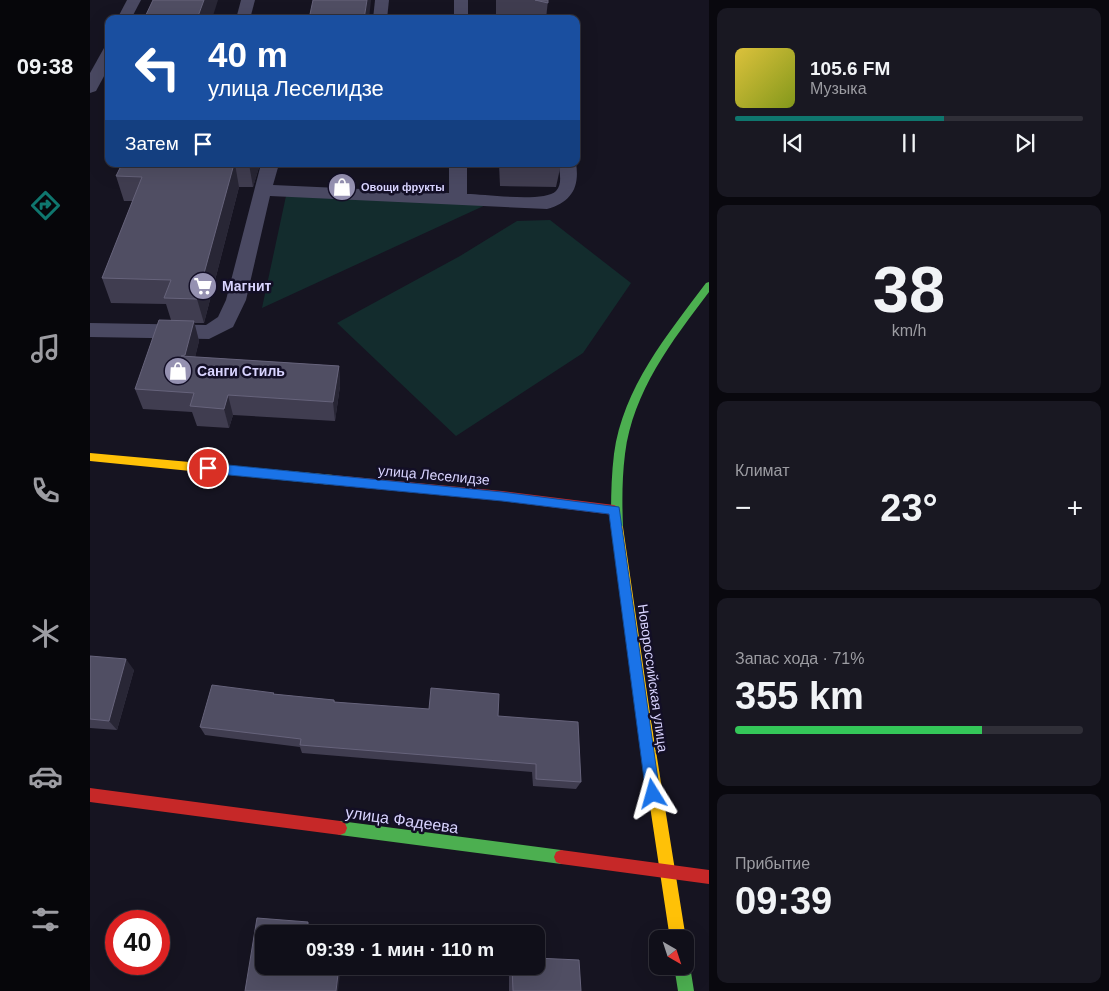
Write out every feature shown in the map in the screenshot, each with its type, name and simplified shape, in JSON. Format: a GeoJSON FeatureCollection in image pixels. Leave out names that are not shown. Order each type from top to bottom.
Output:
{"type":"FeatureCollection","features":[{"type":"Feature","properties":{"kind":"street"},"geometry":{"type":"LineString","coordinates":[[614,510],[618,454],[628,411],[665,345],[709,285]]}},
{"type":"Feature","properties":{"kind":"street","name":"улица Леселидзе"},"geometry":{"type":"LineString","coordinates":[[90,457],[482,494],[614,510]]}},
{"type":"Feature","properties":{"kind":"street","name":"Новороссийская улица"},"geometry":{"type":"LineString","coordinates":[[614,510],[653,794],[677,930]]}},
{"type":"Feature","properties":{"kind":"street","name":"улица Фадеева"},"geometry":{"type":"LineString","coordinates":[[90,795],[709,877]]}},
{"type":"Feature","properties":{"kind":"street"},"geometry":{"type":"LineString","coordinates":[[683,975],[686,991]]}},
{"type":"Feature","properties":{"kind":"lane"},"geometry":{"type":"LineString","coordinates":[[126,15],[134,0]]}},
{"type":"Feature","properties":{"kind":"lane"},"geometry":{"type":"LineString","coordinates":[[244,15],[248,0]]}},
{"type":"Feature","properties":{"kind":"lane"},"geometry":{"type":"LineString","coordinates":[[380,15],[382,0]]}},
{"type":"Feature","properties":{"kind":"lane"},"geometry":{"type":"LineString","coordinates":[[461,0],[461,15]]}},
{"type":"Feature","properties":{"kind":"lane"},"geometry":{"type":"LineString","coordinates":[[90,88],[105,59]]}},
{"type":"Feature","properties":{"kind":"lane"},"geometry":{"type":"LineString","coordinates":[[90,330],[209,332],[226,322],[236,300],[269,167]]}},
{"type":"Feature","properties":{"kind":"lane"},"geometry":{"type":"LineString","coordinates":[[458,167],[458,199]]}},
{"type":"Feature","properties":{"kind":"lane"},"geometry":{"type":"LineString","coordinates":[[262,190],[547,203],[564,194],[569,183],[568,167]]}},
{"type":"Feature","properties":{"kind":"green space"},"geometry":{"type":"Polygon","coordinates":[[[286,196],[490,203],[262,308],[286,196]]]}},
{"type":"Feature","properties":{"kind":"green space"},"geometry":{"type":"Polygon","coordinates":[[[550,220],[631,283],[583,353],[456,436],[337,323],[460,256],[517,221],[550,220]]]}},
{"type":"Feature","properties":{"kind":"building"},"geometry":{"type":"Polygon","coordinates":[[[153,0],[204,0],[198,15],[146,15],[153,0]]]}},
{"type":"Feature","properties":{"kind":"building"},"geometry":{"type":"Polygon","coordinates":[[[313,0],[367,0],[365,15],[310,15],[313,0]]]}},
{"type":"Feature","properties":{"kind":"building"},"geometry":{"type":"Polygon","coordinates":[[[535,0],[548,0],[548,3],[535,0]]]}},
{"type":"Feature","properties":{"kind":"building"},"geometry":{"type":"Polygon","coordinates":[[[120,167],[233,167],[197,299],[164,298],[171,280],[102,278],[142,177],[116,176],[120,167]]]}},
{"type":"Feature","properties":{"kind":"building"},"geometry":{"type":"Polygon","coordinates":[[[159,320],[194,321],[185,355],[181,356],[339,366],[333,402],[228,395],[224,409],[190,406],[194,393],[135,389],[159,320]]]}},
{"type":"Feature","properties":{"kind":"building"},"geometry":{"type":"Polygon","coordinates":[[[90,656],[126,659],[109,721],[90,719],[90,656]]]}},
{"type":"Feature","properties":{"kind":"building"},"geometry":{"type":"Polygon","coordinates":[[[212,685],[334,700],[334,702],[429,709],[431,688],[499,694],[498,716],[578,722],[581,782],[536,779],[536,764],[300,745],[301,739],[200,727],[212,685]]]}},
{"type":"Feature","properties":{"kind":"building"},"geometry":{"type":"Polygon","coordinates":[[[257,918],[308,922],[308,925],[256,925],[257,918]]]}},
{"type":"Feature","properties":{"kind":"building"},"geometry":{"type":"Polygon","coordinates":[[[255,930],[255,975],[338,975],[336,991],[245,991],[255,930]]]}},
{"type":"Feature","properties":{"kind":"building"},"geometry":{"type":"Polygon","coordinates":[[[545,958],[579,960],[581,991],[513,991],[512,975],[545,975],[545,958]]]}},
{"type":"Feature","properties":{"kind":"traffic: fast"},"geometry":{"type":"LineString","coordinates":[[617,527],[617,487],[620,453],[626,423],[636,396],[649,370],[666,344],[709,285]]}},
{"type":"Feature","properties":{"kind":"traffic: fast"},"geometry":{"type":"LineString","coordinates":[[340,828],[561,857]]}},
{"type":"Feature","properties":{"kind":"traffic: fast"},"geometry":{"type":"LineString","coordinates":[[683,975],[686,991]]}},
{"type":"Feature","properties":{"kind":"traffic: slow"},"geometry":{"type":"LineString","coordinates":[[90,457],[333,480]]}},
{"type":"Feature","properties":{"kind":"traffic: slow"},"geometry":{"type":"LineString","coordinates":[[617,527],[644,720],[677,930]]}},
{"type":"Feature","properties":{"kind":"traffic: jam"},"geometry":{"type":"LineString","coordinates":[[333,480],[502,496],[614,510]]}},
{"type":"Feature","properties":{"kind":"traffic: jam"},"geometry":{"type":"LineString","coordinates":[[90,795],[340,828]]}},
{"type":"Feature","properties":{"kind":"traffic: jam"},"geometry":{"type":"LineString","coordinates":[[561,857],[709,877]]}},
{"type":"Feature","properties":{"kind":"place","name":"Овощи фрукты"},"geometry":{"type":"Point","coordinates":[342,187]}},
{"type":"Feature","properties":{"kind":"place","name":"Магнит"},"geometry":{"type":"Point","coordinates":[203,286]}},
{"type":"Feature","properties":{"kind":"place","name":"Санги Стиль"},"geometry":{"type":"Point","coordinates":[178,371]}},
{"type":"Feature","properties":{"kind":"route"},"geometry":{"type":"LineString","coordinates":[[208,468],[502,496],[614,510],[653,794]]}}]}
